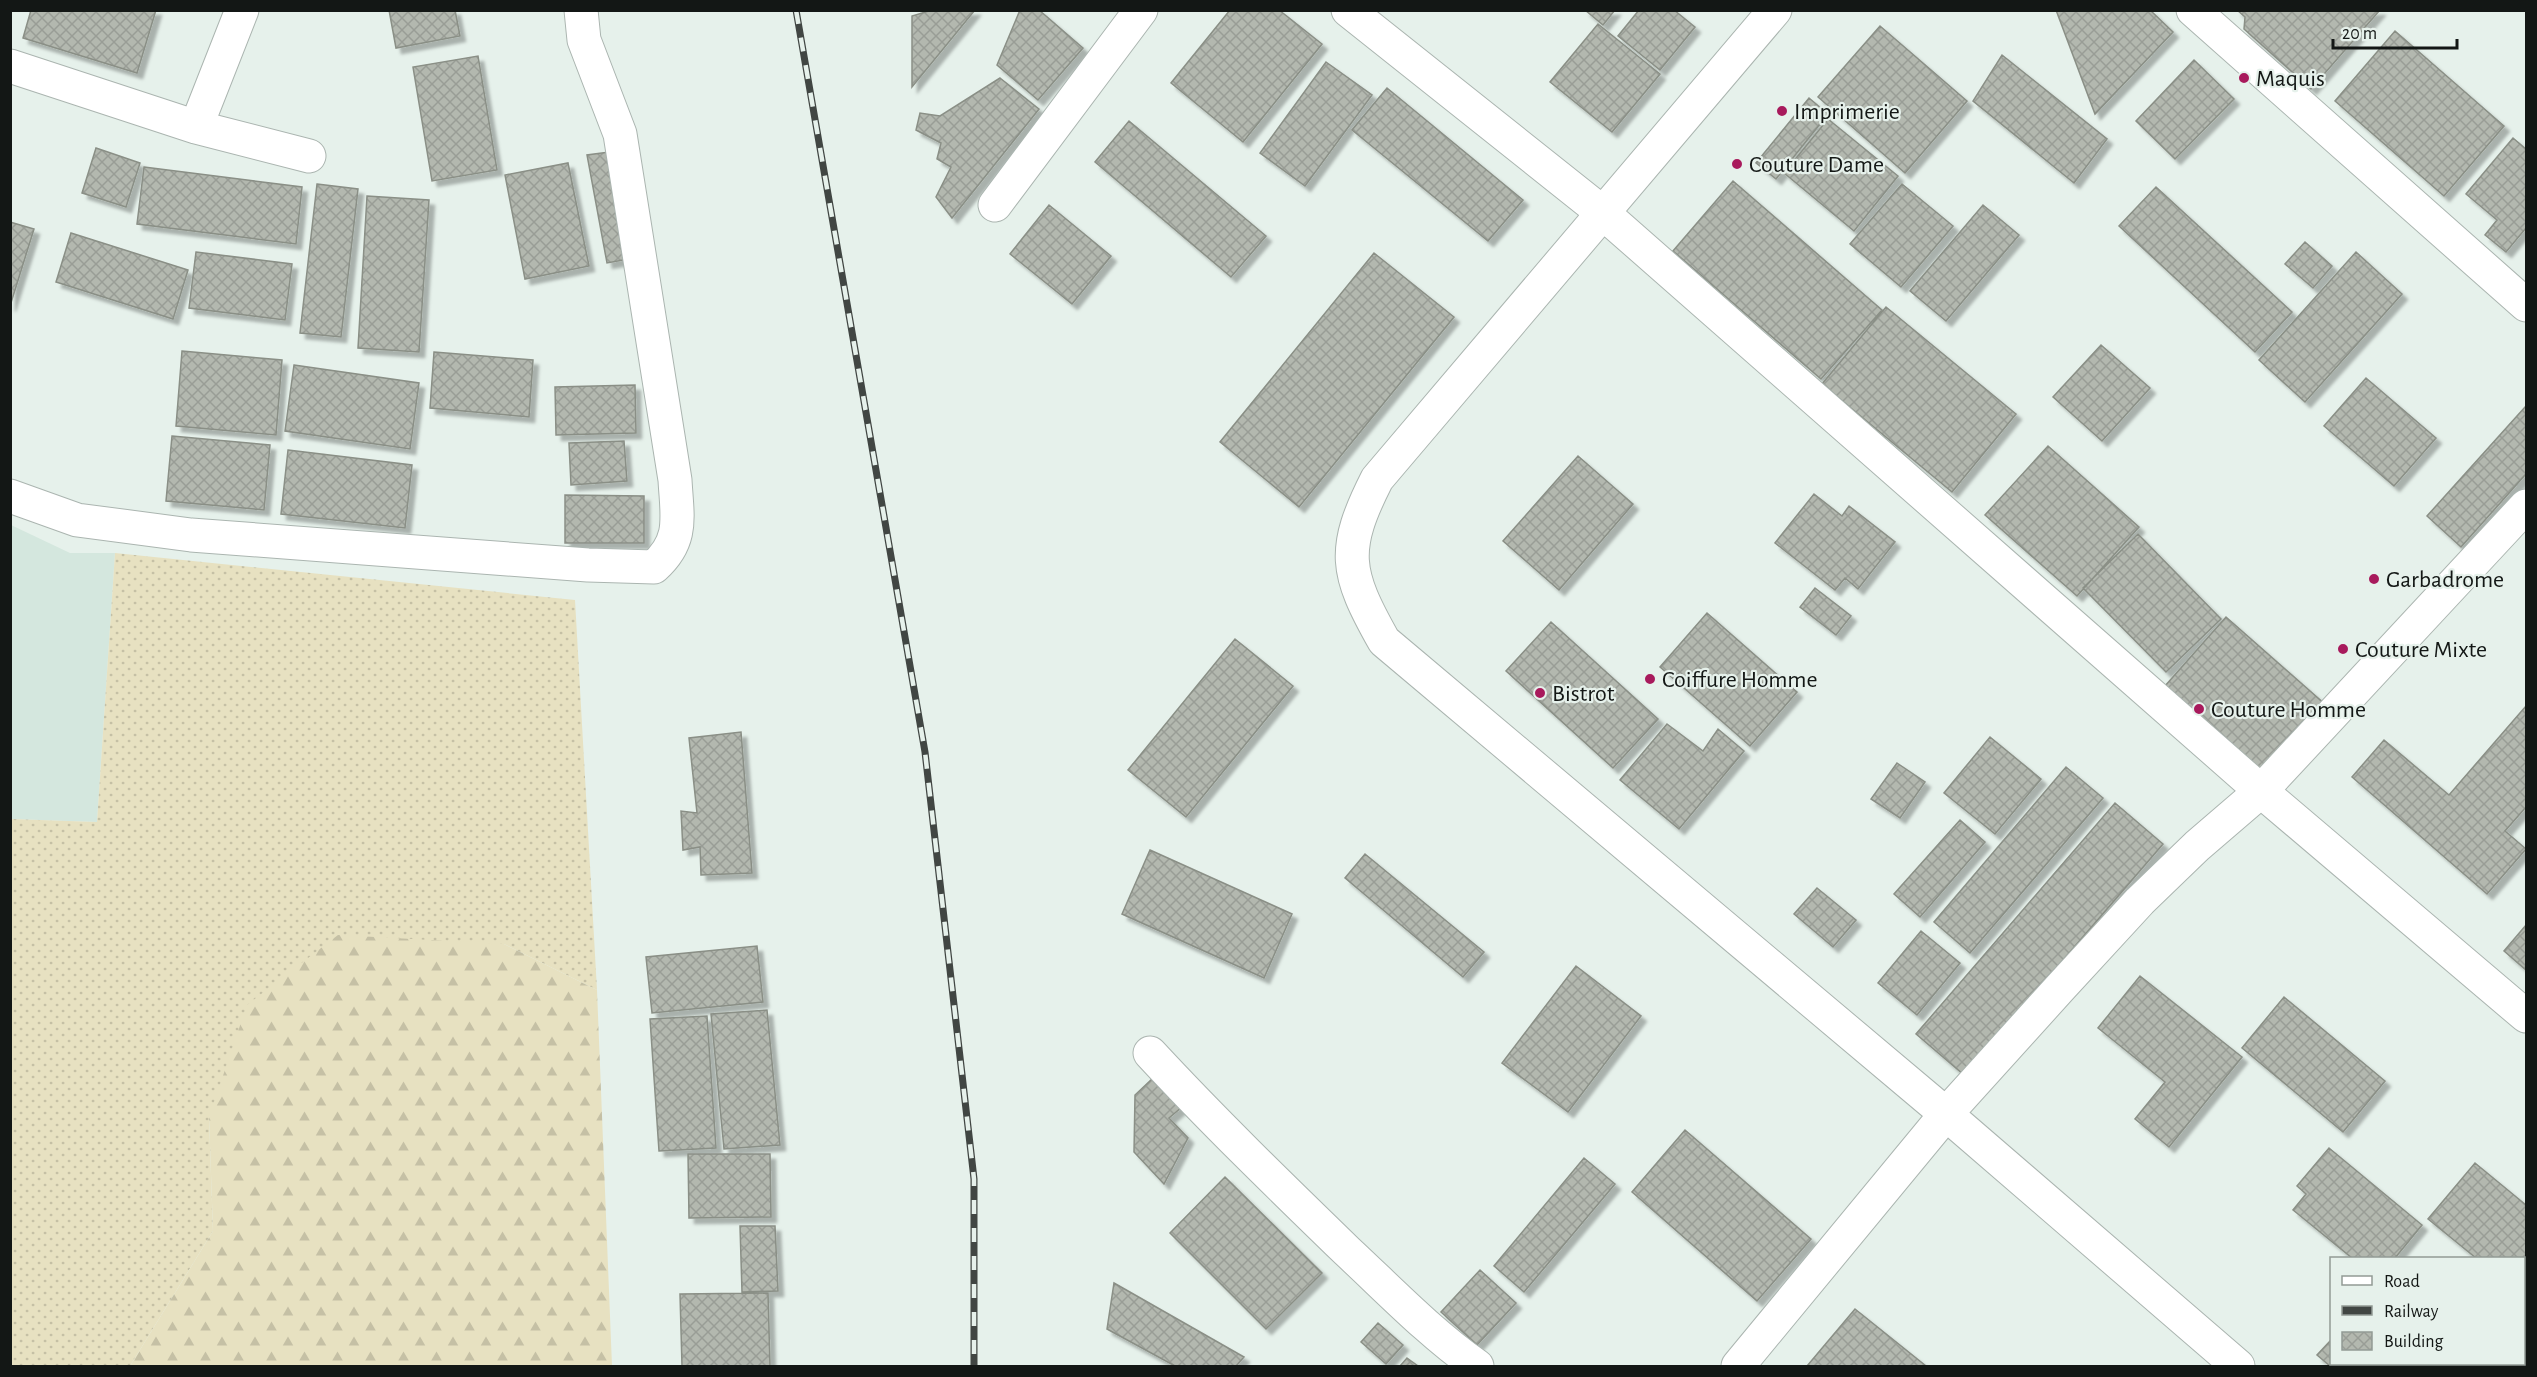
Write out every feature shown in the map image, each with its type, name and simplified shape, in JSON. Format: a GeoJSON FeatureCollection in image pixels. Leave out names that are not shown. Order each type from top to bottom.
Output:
{"type":"FeatureCollection","features":[{"type":"Feature","properties":{"kind":"street"},"geometry":{"type":"LineString","coordinates":[[196,127],[242,10]]}},
{"type":"Feature","properties":{"kind":"street"},"geometry":{"type":"LineString","coordinates":[[10,496],[77,520],[191,536],[588,565],[654,567],[669,553],[677,533],[675,480],[620,134],[584,40],[581,10]]}},
{"type":"Feature","properties":{"kind":"street"},"geometry":{"type":"LineString","coordinates":[[995,205],[1142,10]]}},
{"type":"Feature","properties":{"kind":"street"},"geometry":{"type":"LineString","coordinates":[[1348,10],[1603,213],[2261,791],[2526,1016]]}},
{"type":"Feature","properties":{"kind":"street"},"geometry":{"type":"LineString","coordinates":[[1776,10],[1377,479],[1358,516],[1350,557],[1362,603],[1384,641],[1946,1114],[2238,1366]]}},
{"type":"Feature","properties":{"kind":"street"},"geometry":{"type":"LineString","coordinates":[[2193,10],[2526,305]]}},
{"type":"Feature","properties":{"kind":"street"},"geometry":{"type":"LineString","coordinates":[[10,66],[196,127],[309,156]]}},
{"type":"Feature","properties":{"kind":"street"},"geometry":{"type":"LineString","coordinates":[[1738,1366],[1946,1114],[2140,901],[2197,846],[2261,791],[2526,506]]}},
{"type":"Feature","properties":{"kind":"street"},"geometry":{"type":"LineString","coordinates":[[1150,1053],[1208,1115],[1334,1238],[1409,1309],[1477,1366]]}},
{"type":"Feature","properties":{"kind":"shaded area"},"geometry":{"type":"Polygon","coordinates":[[[11,525],[70,553],[115,553],[97,822],[11,819],[11,525]]]}},
{"type":"Feature","properties":{"kind":"green space"},"geometry":{"type":"Polygon","coordinates":[[[115,553],[575,600],[597,990],[504,944],[209,1117],[213,1231],[130,1366],[11,1366],[11,819],[97,822],[115,553]]]}},
{"type":"Feature","properties":{"kind":"green space"},"geometry":{"type":"Polygon","coordinates":[[[338,935],[504,944],[597,990],[612,1366],[130,1366],[213,1231],[209,1117],[247,1005],[338,935]]]}},
{"type":"Feature","properties":{"kind":"building"},"geometry":{"type":"Polygon","coordinates":[[[31,10],[156,10],[137,73],[23,38],[31,10]]]}},
{"type":"Feature","properties":{"kind":"building"},"geometry":{"type":"Polygon","coordinates":[[[389,10],[455,10],[460,36],[396,48],[389,10]]]}},
{"type":"Feature","properties":{"kind":"building"},"geometry":{"type":"Polygon","coordinates":[[[932,10],[975,10],[912,87],[912,16],[932,10]]]}},
{"type":"Feature","properties":{"kind":"building"},"geometry":{"type":"Polygon","coordinates":[[[1020,10],[1039,10],[1083,48],[1038,100],[997,65],[1020,10]]]}},
{"type":"Feature","properties":{"kind":"building"},"geometry":{"type":"Polygon","coordinates":[[[1230,10],[1279,10],[1322,44],[1243,142],[1171,83],[1230,10]]]}},
{"type":"Feature","properties":{"kind":"building"},"geometry":{"type":"Polygon","coordinates":[[[1585,10],[1615,10],[1603,25],[1585,10]]]}},
{"type":"Feature","properties":{"kind":"building"},"geometry":{"type":"Polygon","coordinates":[[[1639,10],[1674,10],[1695,27],[1660,70],[1618,36],[1639,10]]]}},
{"type":"Feature","properties":{"kind":"building"},"geometry":{"type":"Polygon","coordinates":[[[2056,10],[2150,10],[2173,32],[2095,114],[2056,10]]]}},
{"type":"Feature","properties":{"kind":"building"},"geometry":{"type":"Polygon","coordinates":[[[2237,10],[2380,10],[2311,89],[2244,29],[2245,17],[2237,10]]]}},
{"type":"Feature","properties":{"kind":"building"},"geometry":{"type":"Polygon","coordinates":[[[1598,24],[1660,74],[1612,132],[1550,82],[1598,24]]]}},
{"type":"Feature","properties":{"kind":"building"},"geometry":{"type":"Polygon","coordinates":[[[1880,26],[1967,101],[1905,173],[1818,97],[1880,26]]]}},
{"type":"Feature","properties":{"kind":"building"},"geometry":{"type":"Polygon","coordinates":[[[2395,31],[2504,126],[2444,196],[2335,101],[2395,31]]]}},
{"type":"Feature","properties":{"kind":"building"},"geometry":{"type":"Polygon","coordinates":[[[2002,55],[2107,139],[2074,183],[1973,101],[2002,55]]]}},
{"type":"Feature","properties":{"kind":"building"},"geometry":{"type":"Polygon","coordinates":[[[478,56],[497,170],[432,181],[413,67],[478,56]]]}},
{"type":"Feature","properties":{"kind":"building"},"geometry":{"type":"Polygon","coordinates":[[[2194,60],[2234,99],[2175,159],[2136,121],[2194,60]]]}},
{"type":"Feature","properties":{"kind":"building"},"geometry":{"type":"Polygon","coordinates":[[[1326,62],[1372,95],[1305,186],[1260,153],[1326,62]]]}},
{"type":"Feature","properties":{"kind":"building"},"geometry":{"type":"Polygon","coordinates":[[[1000,78],[1039,109],[952,218],[936,197],[951,167],[937,159],[941,143],[916,130],[920,113],[940,116],[1000,78]]]}},
{"type":"Feature","properties":{"kind":"building"},"geometry":{"type":"Polygon","coordinates":[[[1387,88],[1523,200],[1488,241],[1352,130],[1387,88]]]}},
{"type":"Feature","properties":{"kind":"building"},"geometry":{"type":"Polygon","coordinates":[[[1809,98],[1828,114],[1776,179],[1756,163],[1809,98]]]}},
{"type":"Feature","properties":{"kind":"building"},"geometry":{"type":"Polygon","coordinates":[[[1828,119],[1898,176],[1854,231],[1784,173],[1828,119]]]}},
{"type":"Feature","properties":{"kind":"building"},"geometry":{"type":"Polygon","coordinates":[[[1129,121],[1266,236],[1231,277],[1095,162],[1129,121]]]}},
{"type":"Feature","properties":{"kind":"building"},"geometry":{"type":"Polygon","coordinates":[[[2513,138],[2526,149],[2526,228],[2506,252],[2485,235],[2497,220],[2466,194],[2513,138]]]}},
{"type":"Feature","properties":{"kind":"building"},"geometry":{"type":"Polygon","coordinates":[[[96,148],[140,163],[126,207],[82,193],[96,148]]]}},
{"type":"Feature","properties":{"kind":"building"},"geometry":{"type":"Polygon","coordinates":[[[609,152],[629,259],[607,263],[587,155],[609,152]]]}},
{"type":"Feature","properties":{"kind":"building"},"geometry":{"type":"Polygon","coordinates":[[[568,163],[589,266],[525,279],[505,175],[568,163]]]}},
{"type":"Feature","properties":{"kind":"building"},"geometry":{"type":"Polygon","coordinates":[[[144,167],[302,187],[296,244],[137,224],[144,167]]]}},
{"type":"Feature","properties":{"kind":"building"},"geometry":{"type":"Polygon","coordinates":[[[1733,181],[1882,310],[1821,379],[1673,251],[1733,181]]]}},
{"type":"Feature","properties":{"kind":"building"},"geometry":{"type":"Polygon","coordinates":[[[317,184],[358,189],[341,337],[300,333],[317,184]]]}},
{"type":"Feature","properties":{"kind":"building"},"geometry":{"type":"Polygon","coordinates":[[[1902,184],[1953,226],[1901,287],[1850,244],[1902,184]]]}},
{"type":"Feature","properties":{"kind":"building"},"geometry":{"type":"Polygon","coordinates":[[[2156,187],[2292,312],[2255,352],[2119,226],[2156,187]]]}},
{"type":"Feature","properties":{"kind":"building"},"geometry":{"type":"Polygon","coordinates":[[[367,196],[429,200],[419,352],[358,348],[367,196]]]}},
{"type":"Feature","properties":{"kind":"building"},"geometry":{"type":"Polygon","coordinates":[[[1049,205],[1111,256],[1072,304],[1010,254],[1049,205]]]}},
{"type":"Feature","properties":{"kind":"building"},"geometry":{"type":"Polygon","coordinates":[[[1983,205],[2019,235],[1946,321],[1910,291],[1983,205]]]}},
{"type":"Feature","properties":{"kind":"building"},"geometry":{"type":"Polygon","coordinates":[[[10,222],[34,229],[10,306],[10,222]]]}},
{"type":"Feature","properties":{"kind":"building"},"geometry":{"type":"Polygon","coordinates":[[[71,233],[188,270],[173,319],[56,282],[71,233]]]}},
{"type":"Feature","properties":{"kind":"building"},"geometry":{"type":"Polygon","coordinates":[[[2305,242],[2332,266],[2313,288],[2285,264],[2305,242]]]}},
{"type":"Feature","properties":{"kind":"building"},"geometry":{"type":"Polygon","coordinates":[[[196,252],[292,264],[285,320],[189,308],[196,252]]]}},
{"type":"Feature","properties":{"kind":"building"},"geometry":{"type":"Polygon","coordinates":[[[2356,252],[2402,294],[2305,402],[2259,360],[2356,252]]]}},
{"type":"Feature","properties":{"kind":"building"},"geometry":{"type":"Polygon","coordinates":[[[1374,253],[1454,317],[1299,507],[1220,442],[1374,253]]]}},
{"type":"Feature","properties":{"kind":"building"},"geometry":{"type":"Polygon","coordinates":[[[1886,307],[2016,414],[1952,492],[1822,384],[1886,307]]]}},
{"type":"Feature","properties":{"kind":"building"},"geometry":{"type":"Polygon","coordinates":[[[2101,345],[2150,388],[2102,441],[2053,397],[2101,345]]]}},
{"type":"Feature","properties":{"kind":"building"},"geometry":{"type":"Polygon","coordinates":[[[182,351],[282,360],[276,435],[176,426],[182,351]]]}},
{"type":"Feature","properties":{"kind":"building"},"geometry":{"type":"Polygon","coordinates":[[[434,352],[533,360],[529,417],[430,408],[434,352]]]}},
{"type":"Feature","properties":{"kind":"building"},"geometry":{"type":"Polygon","coordinates":[[[294,365],[419,383],[410,449],[285,431],[294,365]]]}},
{"type":"Feature","properties":{"kind":"building"},"geometry":{"type":"Polygon","coordinates":[[[2366,378],[2436,438],[2394,486],[2324,426],[2366,378]]]}},
{"type":"Feature","properties":{"kind":"building"},"geometry":{"type":"Polygon","coordinates":[[[635,385],[636,433],[556,435],[555,387],[635,385]]]}},
{"type":"Feature","properties":{"kind":"building"},"geometry":{"type":"Polygon","coordinates":[[[2526,406],[2526,474],[2461,547],[2427,516],[2526,406]]]}},
{"type":"Feature","properties":{"kind":"building"},"geometry":{"type":"Polygon","coordinates":[[[172,436],[270,445],[264,510],[166,501],[172,436]]]}},
{"type":"Feature","properties":{"kind":"building"},"geometry":{"type":"Polygon","coordinates":[[[624,441],[627,481],[571,485],[569,443],[624,441]]]}},
{"type":"Feature","properties":{"kind":"building"},"geometry":{"type":"Polygon","coordinates":[[[2048,446],[2139,527],[2077,596],[1985,515],[2048,446]]]}},
{"type":"Feature","properties":{"kind":"building"},"geometry":{"type":"Polygon","coordinates":[[[288,450],[412,465],[405,528],[281,514],[288,450]]]}},
{"type":"Feature","properties":{"kind":"building"},"geometry":{"type":"Polygon","coordinates":[[[1578,456],[1633,504],[1559,590],[1503,541],[1578,456]]]}},
{"type":"Feature","properties":{"kind":"building"},"geometry":{"type":"Polygon","coordinates":[[[1814,494],[1842,516],[1849,506],[1895,542],[1858,589],[1845,578],[1835,590],[1775,543],[1814,494]]]}},
{"type":"Feature","properties":{"kind":"building"},"geometry":{"type":"Polygon","coordinates":[[[565,495],[644,496],[644,543],[565,543],[565,495]]]}},
{"type":"Feature","properties":{"kind":"building"},"geometry":{"type":"Polygon","coordinates":[[[2138,534],[2221,619],[2166,672],[2083,588],[2138,534]]]}},
{"type":"Feature","properties":{"kind":"building"},"geometry":{"type":"Polygon","coordinates":[[[1815,588],[1851,616],[1836,635],[1800,607],[1815,588]]]}},
{"type":"Feature","properties":{"kind":"building"},"geometry":{"type":"Polygon","coordinates":[[[1707,613],[1797,692],[1750,746],[1660,667],[1707,613]]]}},
{"type":"Feature","properties":{"kind":"building"},"geometry":{"type":"Polygon","coordinates":[[[2226,617],[2326,705],[2265,774],[2165,686],[2226,617]]]}},
{"type":"Feature","properties":{"kind":"building"},"geometry":{"type":"Polygon","coordinates":[[[1551,622],[1658,719],[1613,768],[1506,671],[1551,622]]]}},
{"type":"Feature","properties":{"kind":"building"},"geometry":{"type":"Polygon","coordinates":[[[1235,639],[1293,686],[1186,817],[1128,770],[1235,639]]]}},
{"type":"Feature","properties":{"kind":"building"},"geometry":{"type":"Polygon","coordinates":[[[2526,706],[2526,807],[2505,831],[2526,849],[2487,894],[2352,777],[2384,740],[2449,795],[2526,706]]]}},
{"type":"Feature","properties":{"kind":"building"},"geometry":{"type":"Polygon","coordinates":[[[1667,724],[1703,751],[1718,729],[1744,751],[1679,829],[1620,780],[1667,724]]]}},
{"type":"Feature","properties":{"kind":"building"},"geometry":{"type":"Polygon","coordinates":[[[741,732],[752,873],[701,875],[700,847],[683,850],[681,811],[697,813],[689,738],[741,732]]]}},
{"type":"Feature","properties":{"kind":"building"},"geometry":{"type":"Polygon","coordinates":[[[1990,737],[2041,779],[1995,834],[1944,793],[1990,737]]]}},
{"type":"Feature","properties":{"kind":"building"},"geometry":{"type":"Polygon","coordinates":[[[1897,763],[1925,782],[1900,818],[1871,799],[1897,763]]]}},
{"type":"Feature","properties":{"kind":"building"},"geometry":{"type":"Polygon","coordinates":[[[2066,767],[2103,798],[1970,953],[1934,922],[2066,767]]]}},
{"type":"Feature","properties":{"kind":"building"},"geometry":{"type":"Polygon","coordinates":[[[2115,803],[2163,844],[1964,1075],[1916,1034],[2115,803]]]}},
{"type":"Feature","properties":{"kind":"building"},"geometry":{"type":"Polygon","coordinates":[[[1960,820],[1985,842],[1920,917],[1894,894],[1960,820]]]}},
{"type":"Feature","properties":{"kind":"building"},"geometry":{"type":"Polygon","coordinates":[[[1150,850],[1292,914],[1264,978],[1122,914],[1150,850]]]}},
{"type":"Feature","properties":{"kind":"building"},"geometry":{"type":"Polygon","coordinates":[[[1365,854],[1484,952],[1463,977],[1345,878],[1365,854]]]}},
{"type":"Feature","properties":{"kind":"building"},"geometry":{"type":"Polygon","coordinates":[[[1817,888],[1856,920],[1833,947],[1794,914],[1817,888]]]}},
{"type":"Feature","properties":{"kind":"building"},"geometry":{"type":"Polygon","coordinates":[[[2526,925],[2526,970],[2504,951],[2526,925]]]}},
{"type":"Feature","properties":{"kind":"building"},"geometry":{"type":"Polygon","coordinates":[[[1921,931],[1960,963],[1917,1015],[1878,983],[1921,931]]]}},
{"type":"Feature","properties":{"kind":"building"},"geometry":{"type":"Polygon","coordinates":[[[757,946],[763,1002],[652,1013],[646,957],[757,946]]]}},
{"type":"Feature","properties":{"kind":"building"},"geometry":{"type":"Polygon","coordinates":[[[1576,966],[1641,1016],[1568,1112],[1502,1063],[1576,966]]]}},
{"type":"Feature","properties":{"kind":"building"},"geometry":{"type":"Polygon","coordinates":[[[2140,976],[2242,1057],[2169,1147],[2135,1119],[2165,1082],[2098,1028],[2140,976]]]}},
{"type":"Feature","properties":{"kind":"building"},"geometry":{"type":"Polygon","coordinates":[[[2284,997],[2385,1081],[2343,1132],[2242,1048],[2284,997]]]}},
{"type":"Feature","properties":{"kind":"building"},"geometry":{"type":"Polygon","coordinates":[[[767,1010],[780,1145],[724,1149],[711,1014],[767,1010]]]}},
{"type":"Feature","properties":{"kind":"building"},"geometry":{"type":"Polygon","coordinates":[[[707,1016],[716,1148],[659,1151],[650,1019],[707,1016]]]}},
{"type":"Feature","properties":{"kind":"building"},"geometry":{"type":"Polygon","coordinates":[[[1154,1077],[1182,1107],[1169,1118],[1188,1138],[1164,1184],[1134,1152],[1135,1095],[1154,1077]]]}},
{"type":"Feature","properties":{"kind":"building"},"geometry":{"type":"Polygon","coordinates":[[[1685,1130],[1811,1239],[1757,1301],[1632,1192],[1685,1130]]]}},
{"type":"Feature","properties":{"kind":"building"},"geometry":{"type":"Polygon","coordinates":[[[2329,1148],[2422,1225],[2396,1257],[2351,1257],[2293,1210],[2306,1194],[2297,1186],[2329,1148]]]}},
{"type":"Feature","properties":{"kind":"building"},"geometry":{"type":"Polygon","coordinates":[[[688,1154],[770,1154],[771,1217],[689,1218],[688,1154]]]}},
{"type":"Feature","properties":{"kind":"building"},"geometry":{"type":"Polygon","coordinates":[[[1584,1158],[1615,1184],[1524,1292],[1494,1266],[1584,1158]]]}},
{"type":"Feature","properties":{"kind":"building"},"geometry":{"type":"Polygon","coordinates":[[[2475,1163],[2526,1205],[2526,1300],[2525,1257],[2475,1257],[2428,1219],[2475,1163]]]}},
{"type":"Feature","properties":{"kind":"building"},"geometry":{"type":"Polygon","coordinates":[[[1225,1177],[1322,1273],[1266,1329],[1170,1233],[1225,1177]]]}},
{"type":"Feature","properties":{"kind":"building"},"geometry":{"type":"Polygon","coordinates":[[[740,1226],[775,1226],[778,1291],[742,1292],[740,1226]]]}},
{"type":"Feature","properties":{"kind":"building"},"geometry":{"type":"Polygon","coordinates":[[[1480,1270],[1516,1303],[1477,1345],[1441,1312],[1480,1270]]]}},
{"type":"Feature","properties":{"kind":"building"},"geometry":{"type":"Polygon","coordinates":[[[1114,1283],[1244,1357],[1236,1366],[1175,1366],[1107,1329],[1114,1283]]]}},
{"type":"Feature","properties":{"kind":"building"},"geometry":{"type":"Polygon","coordinates":[[[768,1293],[770,1366],[682,1366],[680,1294],[768,1293]]]}},
{"type":"Feature","properties":{"kind":"building"},"geometry":{"type":"Polygon","coordinates":[[[1855,1309],[1926,1366],[1807,1366],[1855,1309]]]}},
{"type":"Feature","properties":{"kind":"building"},"geometry":{"type":"Polygon","coordinates":[[[1378,1323],[1403,1345],[1386,1364],[1361,1342],[1378,1323]]]}},
{"type":"Feature","properties":{"kind":"building"},"geometry":{"type":"Polygon","coordinates":[[[2330,1341],[2330,1365],[2390,1365],[2330,1366],[2317,1355],[2330,1341]]]}},
{"type":"Feature","properties":{"kind":"building"},"geometry":{"type":"Polygon","coordinates":[[[1407,1358],[1418,1366],[1400,1366],[1407,1358]]]}},
{"type":"Feature","properties":{"kind":"railway"},"geometry":{"type":"LineString","coordinates":[[796,10],[925,752],[974,1179],[974,1366]]}},
{"type":"Feature","properties":{"kind":"place","name":"Maquis"},"geometry":{"type":"Point","coordinates":[2244,78]}},
{"type":"Feature","properties":{"kind":"place","name":"Imprimerie"},"geometry":{"type":"Point","coordinates":[1782,111]}},
{"type":"Feature","properties":{"kind":"place","name":"Couture Dame"},"geometry":{"type":"Point","coordinates":[1737,164]}},
{"type":"Feature","properties":{"kind":"place","name":"Garbadrome"},"geometry":{"type":"Point","coordinates":[2374,579]}},
{"type":"Feature","properties":{"kind":"place","name":"Couture Mixte"},"geometry":{"type":"Point","coordinates":[2343,649]}},
{"type":"Feature","properties":{"kind":"place","name":"Coiffure Homme"},"geometry":{"type":"Point","coordinates":[1650,679]}},
{"type":"Feature","properties":{"kind":"place","name":"Bistrot"},"geometry":{"type":"Point","coordinates":[1540,693]}},
{"type":"Feature","properties":{"kind":"place","name":"Couture Homme"},"geometry":{"type":"Point","coordinates":[2199,709]}}]}
